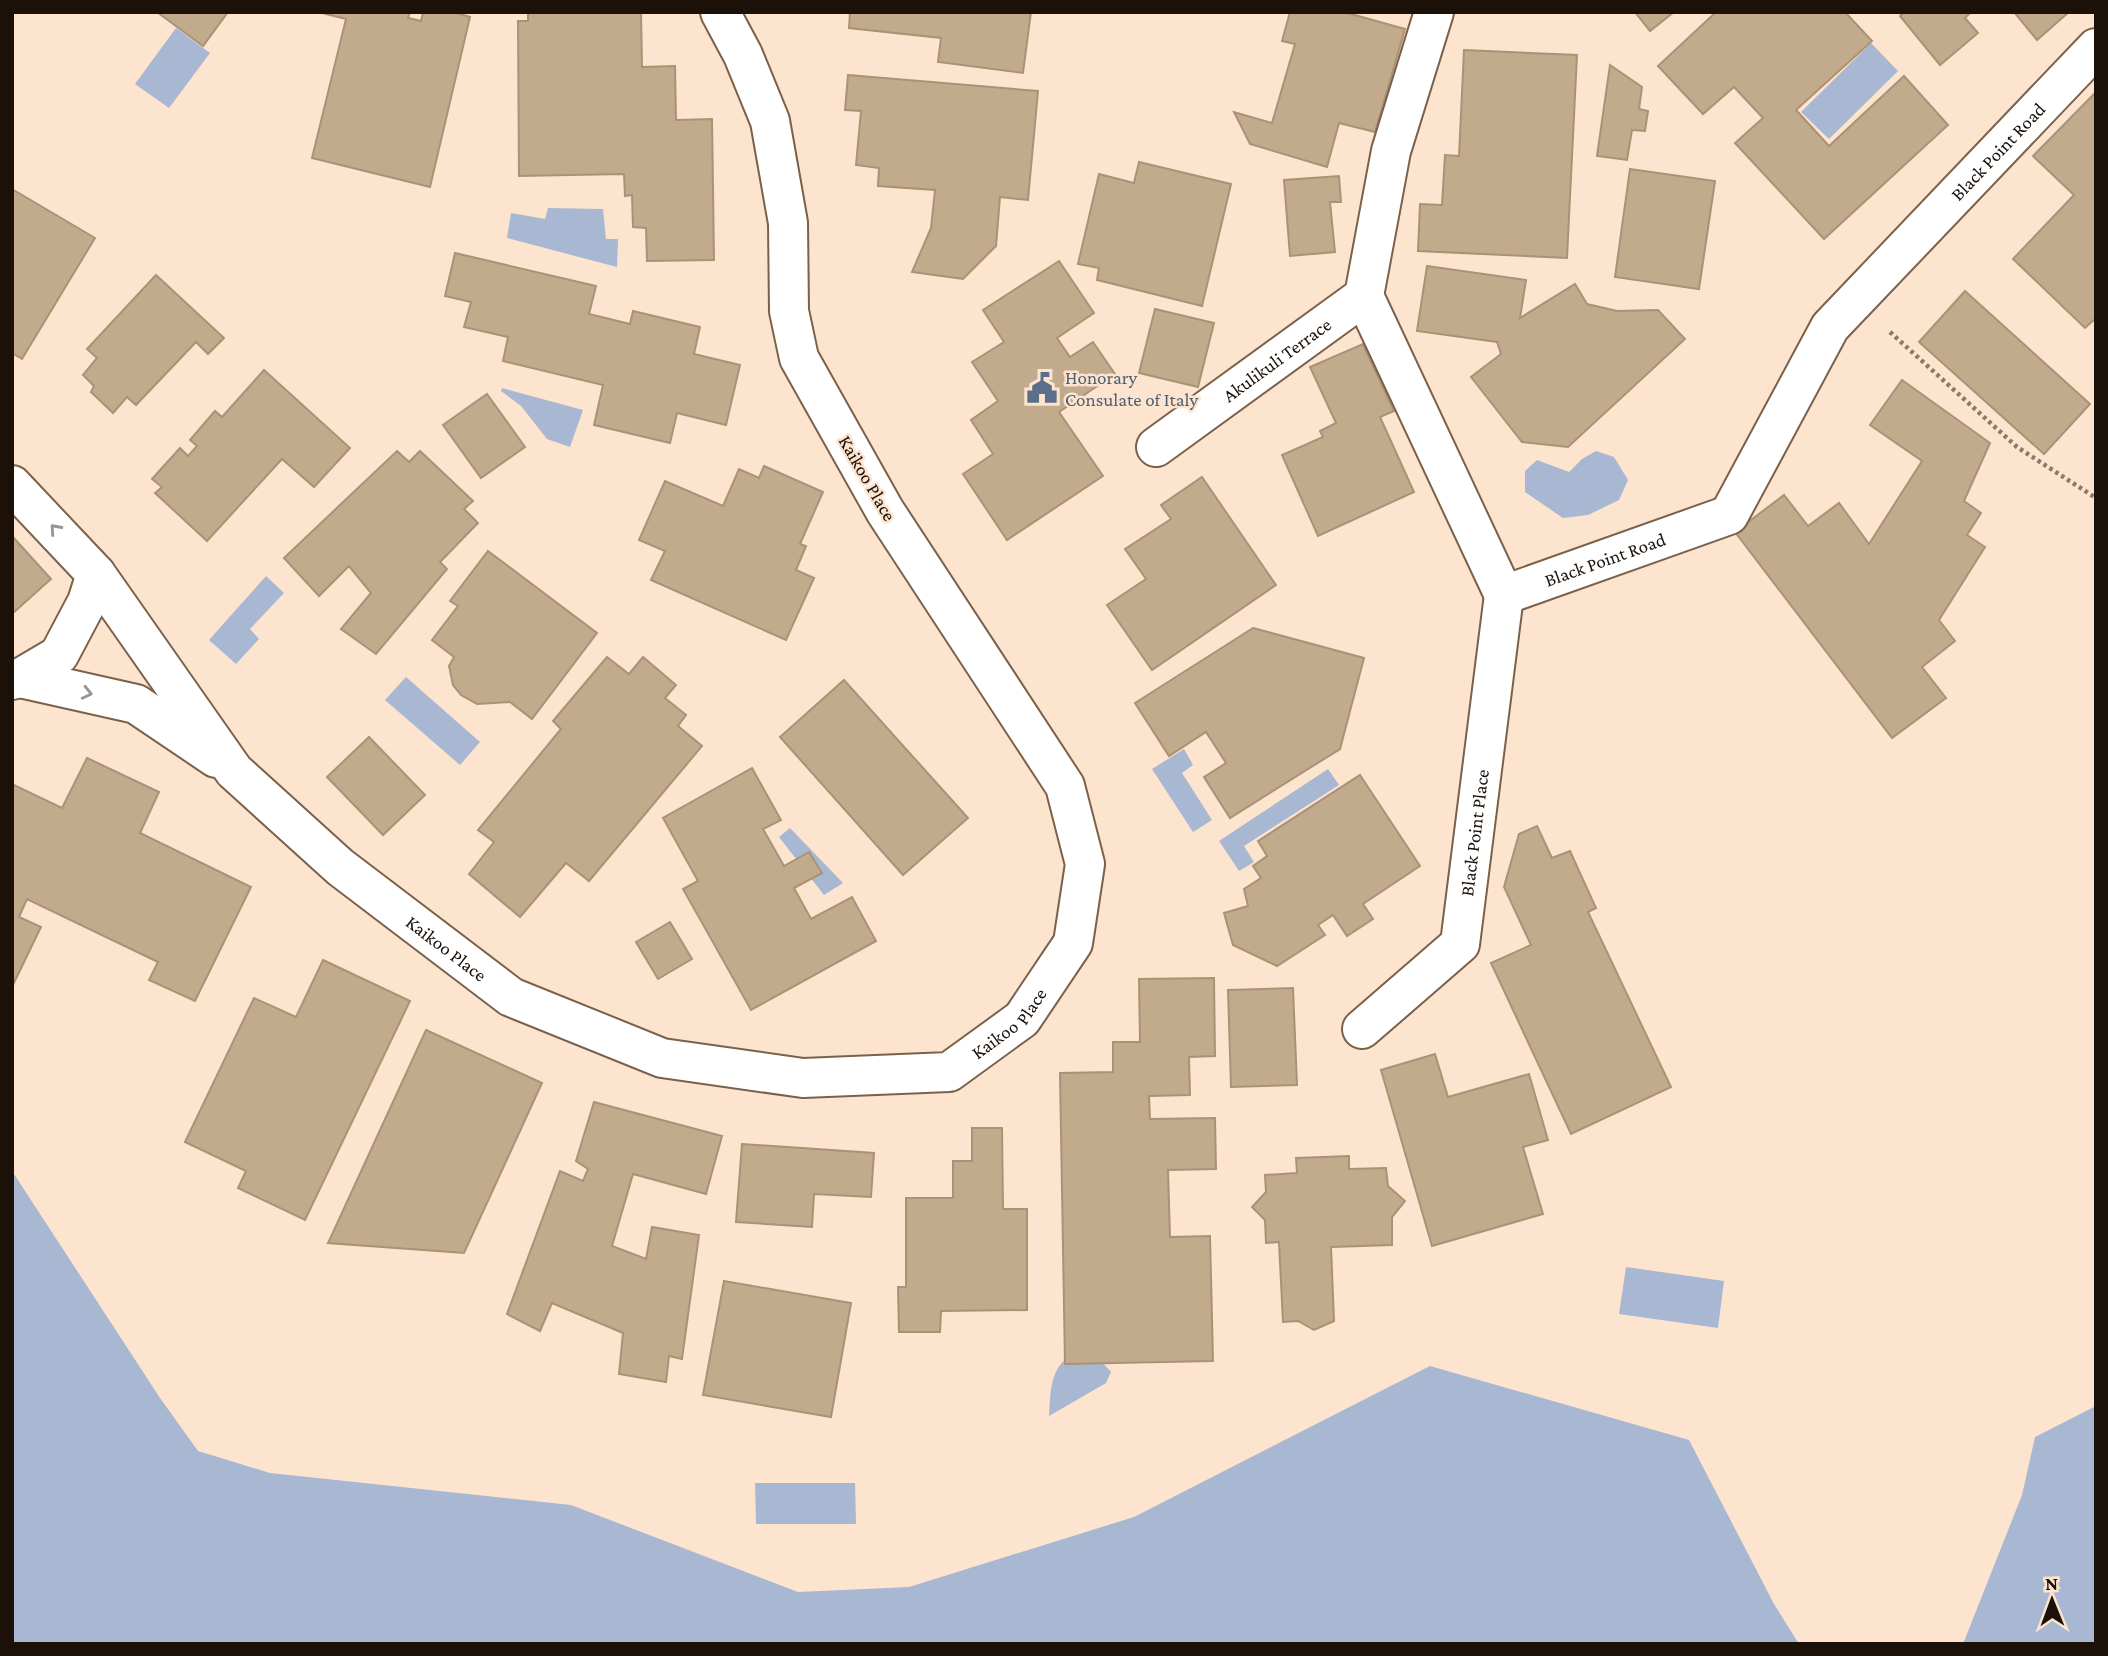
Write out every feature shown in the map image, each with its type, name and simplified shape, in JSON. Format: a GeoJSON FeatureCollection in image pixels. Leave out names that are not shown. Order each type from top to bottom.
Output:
{"type":"FeatureCollection","features":[{"type":"Feature","properties":{"kind":"street","name":"Kaikoo Place"},"geometry":{"type":"LineString","coordinates":[[12,485],[96,574],[234,771],[340,867],[511,997],[662,1058],[803,1078],[949,1072],[1022,1019],[1073,943],[1085,864],[1065,786],[885,510],[799,358],[789,311],[788,223],[770,121],[743,55],[720,12]]}},
{"type":"Feature","properties":{"kind":"street"},"geometry":{"type":"LineString","coordinates":[[1434,12],[1391,151],[1364,296],[1504,595]]}},
{"type":"Feature","properties":{"kind":"street","name":"Black Point Road"},"geometry":{"type":"LineString","coordinates":[[1504,595],[1729,515],[1830,327],[2096,48]]}},
{"type":"Feature","properties":{"kind":"street","name":"Akulikuli Terrace"},"geometry":{"type":"LineString","coordinates":[[1156,447],[1364,296]]}},
{"type":"Feature","properties":{"kind":"street"},"geometry":{"type":"LineString","coordinates":[[16,679],[59,655],[87,602],[96,574]]}},
{"type":"Feature","properties":{"kind":"street","name":"Black Point Place"},"geometry":{"type":"LineString","coordinates":[[1362,1030],[1460,944],[1504,595]]}},
{"type":"Feature","properties":{"kind":"street"},"geometry":{"type":"LineString","coordinates":[[16,679],[136,704],[234,771]]}},
{"type":"Feature","properties":{"kind":"path"},"geometry":{"type":"LineString","coordinates":[[1856,301],[2017,447],[2096,498]]}},
{"type":"Feature","properties":{"kind":"water"},"geometry":{"type":"Polygon","coordinates":[[[176,28],[210,53],[169,108],[135,84],[176,28]]]}},
{"type":"Feature","properties":{"kind":"water"},"geometry":{"type":"Polygon","coordinates":[[[1871,43],[1898,71],[1829,139],[1801,112],[1871,43]]]}},
{"type":"Feature","properties":{"kind":"water"},"geometry":{"type":"Polygon","coordinates":[[[548,208],[603,209],[606,239],[618,239],[617,267],[507,238],[511,213],[545,219],[548,208]]]}},
{"type":"Feature","properties":{"kind":"water"},"geometry":{"type":"Polygon","coordinates":[[[502,388],[583,410],[570,447],[547,439],[521,406],[501,391],[502,388]]]}},
{"type":"Feature","properties":{"kind":"water"},"geometry":{"type":"Polygon","coordinates":[[[1596,451],[1614,457],[1628,480],[1619,500],[1588,515],[1563,518],[1525,492],[1525,471],[1537,460],[1569,472],[1582,459],[1596,451]]]}},
{"type":"Feature","properties":{"kind":"water"},"geometry":{"type":"Polygon","coordinates":[[[266,576],[284,593],[250,629],[259,639],[236,664],[209,640],[266,576]]]}},
{"type":"Feature","properties":{"kind":"water"},"geometry":{"type":"Polygon","coordinates":[[[406,677],[480,742],[460,765],[385,700],[406,677]]]}},
{"type":"Feature","properties":{"kind":"water"},"geometry":{"type":"Polygon","coordinates":[[[1184,749],[1193,765],[1182,773],[1212,820],[1193,832],[1152,769],[1184,749]]]}},
{"type":"Feature","properties":{"kind":"water"},"geometry":{"type":"Polygon","coordinates":[[[1328,769],[1339,785],[1244,846],[1254,862],[1239,871],[1219,841],[1328,769]]]}},
{"type":"Feature","properties":{"kind":"water"},"geometry":{"type":"Polygon","coordinates":[[[790,828],[843,883],[824,895],[779,837],[790,828]]]}},
{"type":"Feature","properties":{"kind":"water"},"geometry":{"type":"Polygon","coordinates":[[[12,1171],[160,1398],[198,1451],[270,1473],[571,1505],[798,1592],[909,1587],[1134,1517],[1430,1366],[1689,1440],[1774,1604],[1799,1644],[12,1644],[12,1171]]]}},
{"type":"Feature","properties":{"kind":"water"},"geometry":{"type":"Polygon","coordinates":[[[1626,1267],[1724,1281],[1718,1328],[1619,1314],[1626,1267]]]}},
{"type":"Feature","properties":{"kind":"water"},"geometry":{"type":"Polygon","coordinates":[[[1068,1357],[1103,1363],[1111,1372],[1106,1383],[1049,1416],[1054,1376],[1068,1357]]]}},
{"type":"Feature","properties":{"kind":"water"},"geometry":{"type":"Polygon","coordinates":[[[2096,1406],[2096,1644],[1963,1644],[2022,1495],[2035,1437],[2096,1406]]]}},
{"type":"Feature","properties":{"kind":"water"},"geometry":{"type":"Polygon","coordinates":[[[755,1483],[855,1483],[856,1524],[756,1524],[755,1483]]]}},
{"type":"Feature","properties":{"kind":"building"},"geometry":{"type":"Polygon","coordinates":[[[157,12],[228,12],[203,46],[157,12]]]}},
{"type":"Feature","properties":{"kind":"building"},"geometry":{"type":"Polygon","coordinates":[[[318,12],[410,12],[408,18],[421,21],[423,12],[453,12],[470,17],[430,187],[312,158],[346,19],[318,12]]]}},
{"type":"Feature","properties":{"kind":"building"},"geometry":{"type":"Polygon","coordinates":[[[528,12],[641,12],[642,67],[675,66],[676,120],[712,119],[714,260],[647,261],[646,228],[633,227],[632,195],[625,196],[624,174],[519,176],[518,21],[528,21],[528,12]]]}},
{"type":"Feature","properties":{"kind":"building"},"geometry":{"type":"Polygon","coordinates":[[[850,12],[1031,12],[1023,73],[938,62],[941,38],[849,28],[850,12]]]}},
{"type":"Feature","properties":{"kind":"building"},"geometry":{"type":"Polygon","coordinates":[[[1290,12],[1344,12],[1405,29],[1375,132],[1339,123],[1327,167],[1250,144],[1234,112],[1272,123],[1295,44],[1282,41],[1290,12]]]}},
{"type":"Feature","properties":{"kind":"building"},"geometry":{"type":"Polygon","coordinates":[[[1635,12],[1674,12],[1650,31],[1635,12]]]}},
{"type":"Feature","properties":{"kind":"building"},"geometry":{"type":"Polygon","coordinates":[[[1716,12],[1845,12],[1872,41],[1796,110],[1829,146],[1904,76],[1948,125],[1824,239],[1735,143],[1763,118],[1734,87],[1703,114],[1658,66],[1716,12]]]}},
{"type":"Feature","properties":{"kind":"building"},"geometry":{"type":"Polygon","coordinates":[[[1904,12],[1971,12],[1965,18],[1978,33],[1940,65],[1900,16],[1904,12]]]}},
{"type":"Feature","properties":{"kind":"building"},"geometry":{"type":"Polygon","coordinates":[[[2014,12],[2069,12],[2037,40],[2014,12]]]}},
{"type":"Feature","properties":{"kind":"building"},"geometry":{"type":"Polygon","coordinates":[[[1464,50],[1577,55],[1567,258],[1418,251],[1420,204],[1442,205],[1445,155],[1459,156],[1464,50]]]}},
{"type":"Feature","properties":{"kind":"building"},"geometry":{"type":"Polygon","coordinates":[[[1610,65],[1642,87],[1639,109],[1648,111],[1645,131],[1632,130],[1627,160],[1597,156],[1610,65]]]}},
{"type":"Feature","properties":{"kind":"building"},"geometry":{"type":"Polygon","coordinates":[[[848,75],[1038,91],[1028,200],[1000,197],[996,246],[963,279],[912,272],[931,228],[935,190],[878,186],[879,168],[856,165],[861,111],[845,110],[848,75]]]}},
{"type":"Feature","properties":{"kind":"building"},"geometry":{"type":"Polygon","coordinates":[[[2096,92],[2096,318],[2085,328],[2013,259],[2074,195],[2033,156],[2096,92]]]}},
{"type":"Feature","properties":{"kind":"building"},"geometry":{"type":"Polygon","coordinates":[[[1139,162],[1231,184],[1202,306],[1097,280],[1099,268],[1078,264],[1099,174],[1134,183],[1139,162]]]}},
{"type":"Feature","properties":{"kind":"building"},"geometry":{"type":"Polygon","coordinates":[[[1630,169],[1715,181],[1699,289],[1615,277],[1630,169]]]}},
{"type":"Feature","properties":{"kind":"building"},"geometry":{"type":"Polygon","coordinates":[[[1339,176],[1341,202],[1330,202],[1335,252],[1290,256],[1284,180],[1339,176]]]}},
{"type":"Feature","properties":{"kind":"building"},"geometry":{"type":"Polygon","coordinates":[[[12,189],[95,238],[22,359],[12,353],[12,189]]]}},
{"type":"Feature","properties":{"kind":"building"},"geometry":{"type":"Polygon","coordinates":[[[455,253],[596,286],[589,314],[630,324],[633,311],[700,327],[694,354],[740,365],[726,425],[677,413],[670,443],[594,425],[603,385],[503,361],[508,337],[464,327],[471,302],[445,296],[455,253]]]}},
{"type":"Feature","properties":{"kind":"building","name":"Honorary Consulate of Italy"},"geometry":{"type":"Polygon","coordinates":[[[1059,261],[1094,313],[1057,338],[1070,357],[1093,342],[1115,374],[1059,412],[1103,476],[1007,540],[963,474],[993,454],[971,420],[998,401],[972,362],[1004,342],[983,310],[1059,261]]]}},
{"type":"Feature","properties":{"kind":"building"},"geometry":{"type":"Polygon","coordinates":[[[1427,266],[1526,280],[1520,318],[1575,284],[1587,304],[1617,311],[1658,310],[1685,339],[1568,447],[1522,442],[1471,377],[1501,354],[1497,342],[1417,331],[1427,266]]]}},
{"type":"Feature","properties":{"kind":"building"},"geometry":{"type":"Polygon","coordinates":[[[156,275],[224,338],[208,354],[196,342],[136,405],[127,397],[113,413],[91,392],[94,386],[83,375],[97,358],[87,349],[156,275]]]}},
{"type":"Feature","properties":{"kind":"building"},"geometry":{"type":"Polygon","coordinates":[[[1965,291],[2090,404],[2044,454],[1919,342],[1965,291]]]}},
{"type":"Feature","properties":{"kind":"building"},"geometry":{"type":"Polygon","coordinates":[[[1155,309],[1214,323],[1198,387],[1139,373],[1155,309]]]}},
{"type":"Feature","properties":{"kind":"building"},"geometry":{"type":"Polygon","coordinates":[[[1363,344],[1394,411],[1380,417],[1414,492],[1318,536],[1282,455],[1323,437],[1320,431],[1336,423],[1310,367],[1363,344]]]}},
{"type":"Feature","properties":{"kind":"building"},"geometry":{"type":"Polygon","coordinates":[[[264,370],[350,448],[314,487],[282,459],[207,541],[155,493],[162,487],[152,479],[180,448],[188,456],[197,446],[190,440],[215,411],[222,417],[264,370]]]}},
{"type":"Feature","properties":{"kind":"building"},"geometry":{"type":"Polygon","coordinates":[[[1902,380],[1990,443],[1964,501],[1981,513],[1967,535],[1985,547],[1939,620],[1955,641],[1922,667],[1946,698],[1892,738],[1735,532],[1784,495],[1808,526],[1839,503],[1869,544],[1922,461],[1870,425],[1902,380]]]}},
{"type":"Feature","properties":{"kind":"building"},"geometry":{"type":"Polygon","coordinates":[[[487,394],[525,447],[481,478],[443,425],[487,394]]]}},
{"type":"Feature","properties":{"kind":"building"},"geometry":{"type":"Polygon","coordinates":[[[397,451],[409,462],[420,451],[473,501],[464,509],[478,523],[440,562],[447,569],[376,654],[341,629],[371,593],[349,566],[319,596],[284,558],[397,451]]]}},
{"type":"Feature","properties":{"kind":"building"},"geometry":{"type":"Polygon","coordinates":[[[764,466],[823,492],[800,544],[806,546],[796,570],[814,578],[786,640],[651,580],[665,551],[639,540],[665,481],[723,506],[739,469],[759,478],[764,466]]]}},
{"type":"Feature","properties":{"kind":"building"},"geometry":{"type":"Polygon","coordinates":[[[1202,477],[1276,585],[1152,670],[1107,605],[1146,579],[1125,549],[1171,519],[1161,505],[1202,477]]]}},
{"type":"Feature","properties":{"kind":"building"},"geometry":{"type":"Polygon","coordinates":[[[12,536],[51,579],[12,614],[12,536]]]}},
{"type":"Feature","properties":{"kind":"building"},"geometry":{"type":"Polygon","coordinates":[[[488,551],[597,633],[532,719],[510,702],[477,704],[461,695],[453,685],[449,666],[454,657],[432,640],[458,606],[450,601],[488,551]]]}},
{"type":"Feature","properties":{"kind":"building"},"geometry":{"type":"Polygon","coordinates":[[[1253,628],[1364,658],[1340,749],[1230,818],[1204,777],[1226,763],[1206,732],[1169,756],[1135,703],[1253,628]]]}},
{"type":"Feature","properties":{"kind":"building"},"geometry":{"type":"Polygon","coordinates":[[[607,657],[629,674],[643,657],[676,685],[665,698],[686,715],[678,726],[702,746],[589,881],[566,863],[520,917],[469,874],[494,842],[478,830],[561,729],[553,721],[607,657]]]}},
{"type":"Feature","properties":{"kind":"building"},"geometry":{"type":"Polygon","coordinates":[[[844,680],[968,818],[903,875],[780,737],[844,680]]]}},
{"type":"Feature","properties":{"kind":"building"},"geometry":{"type":"Polygon","coordinates":[[[369,737],[425,795],[383,835],[327,777],[369,737]]]}},
{"type":"Feature","properties":{"kind":"building"},"geometry":{"type":"Polygon","coordinates":[[[87,758],[159,792],[140,833],[251,887],[195,1001],[149,980],[158,962],[27,899],[19,917],[41,927],[12,987],[12,784],[62,808],[87,758]]]}},
{"type":"Feature","properties":{"kind":"building"},"geometry":{"type":"Polygon","coordinates":[[[752,768],[781,820],[763,829],[784,866],[809,852],[822,873],[794,888],[811,919],[852,897],[876,941],[751,1010],[683,889],[698,881],[663,818],[752,768]]]}},
{"type":"Feature","properties":{"kind":"building"},"geometry":{"type":"Polygon","coordinates":[[[1360,775],[1420,866],[1363,904],[1373,919],[1347,936],[1333,915],[1318,925],[1325,935],[1277,966],[1233,945],[1224,913],[1248,906],[1244,889],[1261,878],[1253,866],[1267,856],[1258,841],[1360,775]]]}},
{"type":"Feature","properties":{"kind":"building"},"geometry":{"type":"Polygon","coordinates":[[[1537,826],[1552,858],[1570,851],[1596,908],[1588,912],[1671,1087],[1571,1134],[1491,963],[1531,945],[1504,887],[1519,834],[1537,826]]]}},
{"type":"Feature","properties":{"kind":"building"},"geometry":{"type":"Polygon","coordinates":[[[670,922],[692,959],[658,979],[636,942],[670,922]]]}},
{"type":"Feature","properties":{"kind":"building"},"geometry":{"type":"Polygon","coordinates":[[[323,960],[410,1001],[305,1220],[238,1188],[246,1171],[185,1142],[254,998],[296,1017],[323,960]]]}},
{"type":"Feature","properties":{"kind":"building"},"geometry":{"type":"Polygon","coordinates":[[[1214,978],[1215,1056],[1189,1057],[1190,1095],[1149,1096],[1150,1119],[1215,1118],[1216,1169],[1168,1170],[1170,1237],[1210,1236],[1213,1361],[1065,1364],[1060,1073],[1113,1072],[1113,1042],[1140,1042],[1139,979],[1214,978]]]}},
{"type":"Feature","properties":{"kind":"building"},"geometry":{"type":"Polygon","coordinates":[[[1293,988],[1297,1085],[1231,1087],[1228,990],[1293,988]]]}},
{"type":"Feature","properties":{"kind":"building"},"geometry":{"type":"Polygon","coordinates":[[[426,1030],[542,1083],[464,1253],[328,1243],[426,1030]]]}},
{"type":"Feature","properties":{"kind":"building"},"geometry":{"type":"Polygon","coordinates":[[[1435,1054],[1448,1097],[1529,1074],[1548,1140],[1523,1147],[1543,1214],[1432,1246],[1381,1070],[1435,1054]]]}},
{"type":"Feature","properties":{"kind":"building"},"geometry":{"type":"Polygon","coordinates":[[[594,1102],[722,1136],[706,1194],[633,1174],[612,1246],[646,1259],[652,1227],[699,1235],[682,1359],[669,1356],[666,1382],[619,1374],[623,1333],[552,1303],[540,1331],[507,1314],[560,1171],[583,1181],[588,1169],[576,1161],[594,1102]]]}},
{"type":"Feature","properties":{"kind":"building"},"geometry":{"type":"Polygon","coordinates":[[[972,1128],[1002,1128],[1003,1209],[1027,1209],[1027,1310],[941,1311],[940,1332],[899,1332],[898,1287],[906,1287],[906,1198],[953,1198],[953,1161],[972,1161],[972,1128]]]}},
{"type":"Feature","properties":{"kind":"building"},"geometry":{"type":"Polygon","coordinates":[[[742,1144],[874,1153],[871,1197],[814,1194],[812,1227],[736,1222],[742,1144]]]}},
{"type":"Feature","properties":{"kind":"building"},"geometry":{"type":"Polygon","coordinates":[[[1349,1156],[1349,1169],[1386,1168],[1388,1186],[1405,1201],[1392,1217],[1392,1245],[1331,1247],[1334,1321],[1314,1330],[1298,1321],[1283,1322],[1279,1242],[1266,1243],[1265,1220],[1252,1207],[1266,1192],[1265,1175],[1297,1173],[1296,1158],[1349,1156]]]}},
{"type":"Feature","properties":{"kind":"building"},"geometry":{"type":"Polygon","coordinates":[[[724,1281],[851,1303],[831,1417],[703,1395],[724,1281]]]}},
{"type":"Feature","properties":{"kind":"place","name":"Honorary Consulate of Italy"},"geometry":{"type":"Point","coordinates":[1042,388]}}]}
